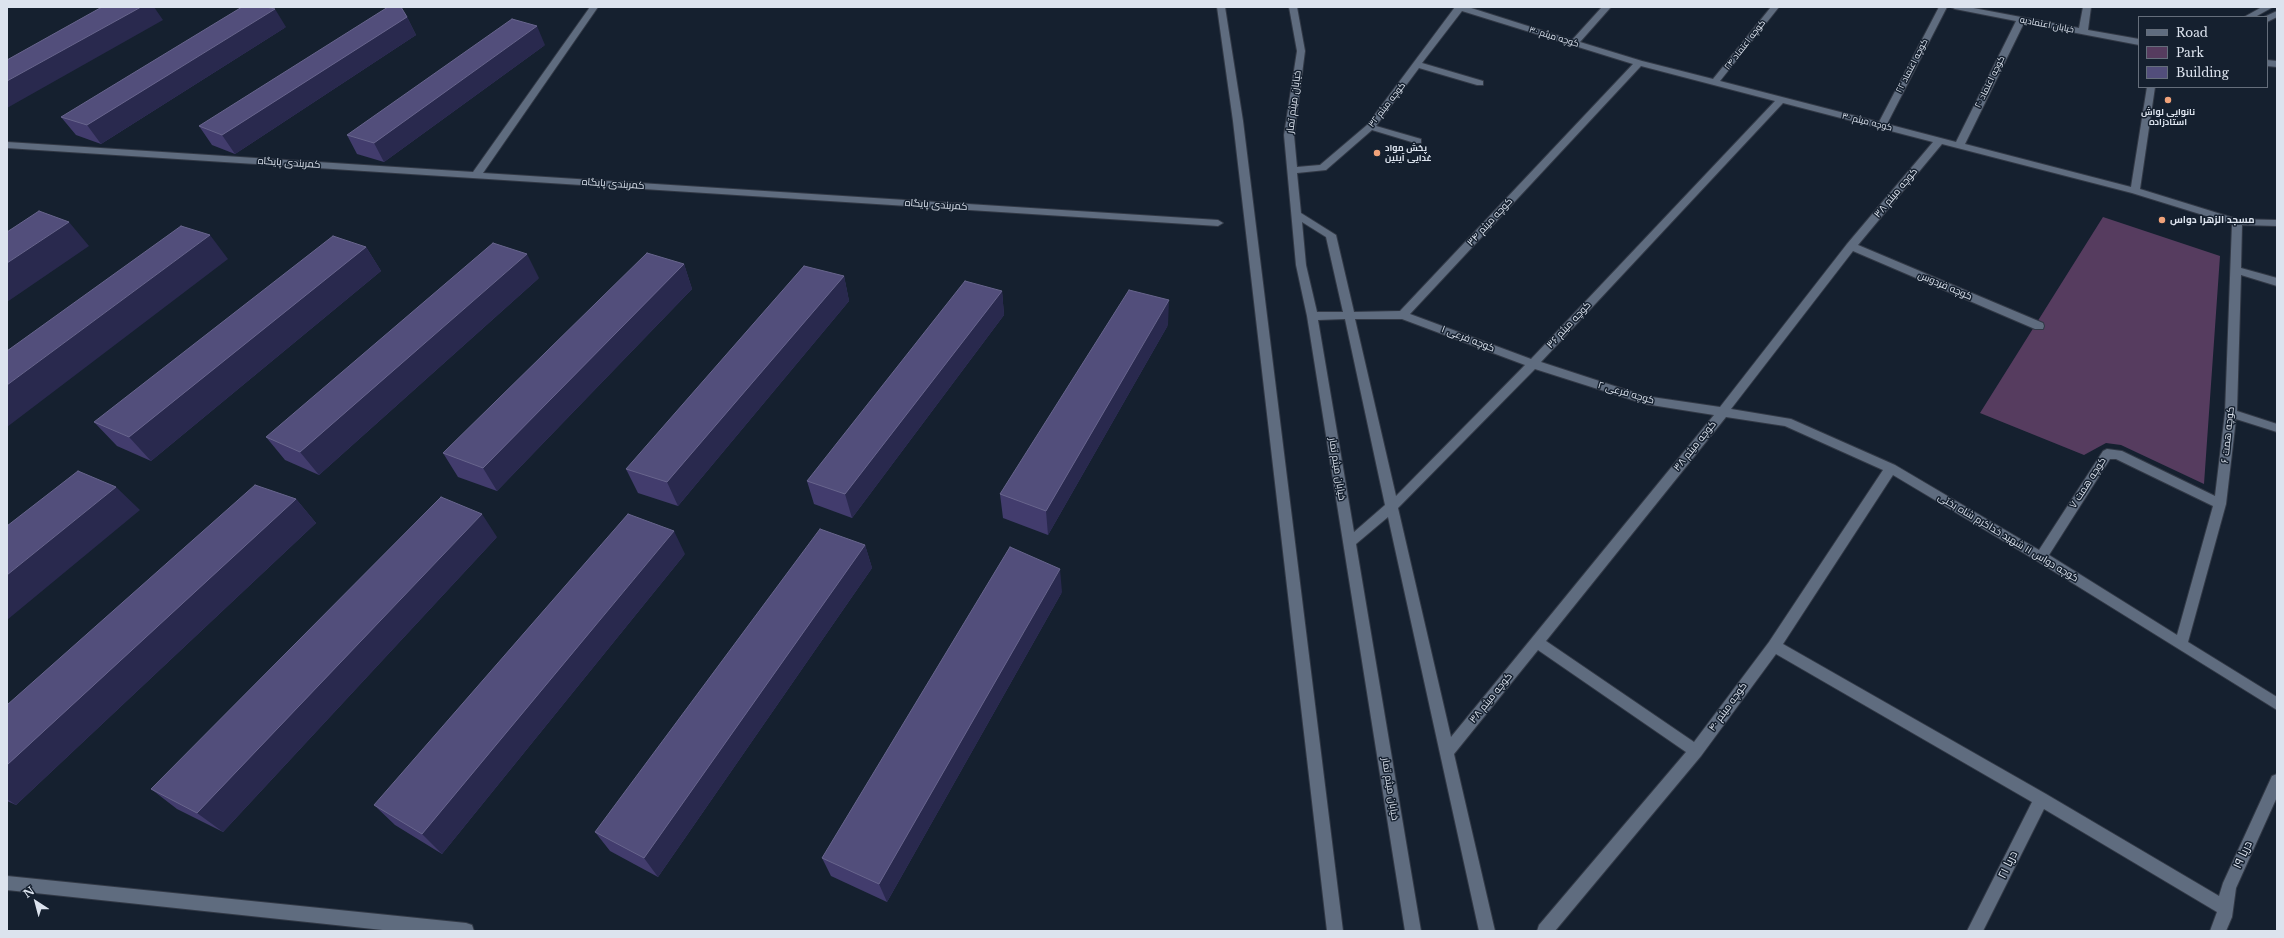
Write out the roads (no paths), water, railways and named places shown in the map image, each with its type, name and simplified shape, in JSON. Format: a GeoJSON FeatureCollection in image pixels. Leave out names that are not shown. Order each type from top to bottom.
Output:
{"type":"FeatureCollection","features":[{"type":"Feature","properties":{"kind":"street"},"geometry":{"type":"LineString","coordinates":[[476,175],[594,7]]}},
{"type":"Feature","properties":{"kind":"street"},"geometry":{"type":"LineString","coordinates":[[1221,7],[1239,129],[1335,931]]}},
{"type":"Feature","properties":{"kind":"street","name":"خیابان میثم تمار"},"geometry":{"type":"LineString","coordinates":[[1293,7],[1301,51],[1289,135],[1291,170],[1301,265],[1312,316],[1413,931]]}},
{"type":"Feature","properties":{"kind":"street","name":"کوچه میثم ۳۲"},"geometry":{"type":"LineString","coordinates":[[1291,170],[1323,168],[1370,127],[1460,7]]}},
{"type":"Feature","properties":{"kind":"street","name":"کوچه میثم ۳۰"},"geometry":{"type":"LineString","coordinates":[[1460,7],[1574,44],[1639,62],[1939,141],[1960,144],[2135,191],[2237,222],[2277,223]]}},
{"type":"Feature","properties":{"kind":"street"},"geometry":{"type":"LineString","coordinates":[[1574,44],[1607,7]]}},
{"type":"Feature","properties":{"kind":"street","name":"کوچه اعتماد ۲۴"},"geometry":{"type":"LineString","coordinates":[[1715,82],[1775,7]]}},
{"type":"Feature","properties":{"kind":"street","name":"کوچه اعتماد ۲۲"},"geometry":{"type":"LineString","coordinates":[[1882,126],[1943,7]]}},
{"type":"Feature","properties":{"kind":"street","name":"خیابان اعتمادیه"},"geometry":{"type":"LineString","coordinates":[[1956,7],[2138,42]]}},
{"type":"Feature","properties":{"kind":"street"},"geometry":{"type":"LineString","coordinates":[[2083,32],[2087,7]]}},
{"type":"Feature","properties":{"kind":"street"},"geometry":{"type":"LineString","coordinates":[[2250,16],[2269,7]]}},
{"type":"Feature","properties":{"kind":"street"},"geometry":{"type":"LineString","coordinates":[[2268,18],[2277,14]]}},
{"type":"Feature","properties":{"kind":"street","name":"کوچه اعتماد ۲۰"},"geometry":{"type":"LineString","coordinates":[[1960,144],[2021,20]]}},
{"type":"Feature","properties":{"kind":"street","name":"کوچه میثم ۳۴"},"geometry":{"type":"LineString","coordinates":[[1403,315],[1639,62]]}},
{"type":"Feature","properties":{"kind":"street"},"geometry":{"type":"LineString","coordinates":[[1418,65],[1480,83]]}},
{"type":"Feature","properties":{"kind":"street"},"geometry":{"type":"LineString","coordinates":[[2135,191],[2152,88]]}},
{"type":"Feature","properties":{"kind":"street","name":"کوچه میثم ۳۶"},"geometry":{"type":"LineString","coordinates":[[1350,542],[1393,505],[1533,364],[1781,100]]}},
{"type":"Feature","properties":{"kind":"street"},"geometry":{"type":"LineString","coordinates":[[1370,127],[1418,141]]}},
{"type":"Feature","properties":{"kind":"street","name":"کوچه میثم ۳۸"},"geometry":{"type":"LineString","coordinates":[[1448,751],[1722,413],[1851,246],[1939,141]]}},
{"type":"Feature","properties":{"kind":"street","name":"کمربندی پایگاه"},"geometry":{"type":"LineString","coordinates":[[7,145],[1218,223]]}},
{"type":"Feature","properties":{"kind":"street"},"geometry":{"type":"LineString","coordinates":[[1296,214],[1331,235],[1348,316],[1393,505],[1487,931]]}},
{"type":"Feature","properties":{"kind":"street","name":"کوچه همت ۶"},"geometry":{"type":"LineString","coordinates":[[2181,643],[2220,504],[2231,413],[2234,270],[2237,222]]}},
{"type":"Feature","properties":{"kind":"street","name":"کوچه فردوس"},"geometry":{"type":"LineString","coordinates":[[1851,246],[2039,326]]}},
{"type":"Feature","properties":{"kind":"street"},"geometry":{"type":"LineString","coordinates":[[2234,270],[2277,282]]}},
{"type":"Feature","properties":{"kind":"street"},"geometry":{"type":"LineString","coordinates":[[1312,316],[1403,315]]}},
{"type":"Feature","properties":{"kind":"street","name":"کوچه فرعی ۱"},"geometry":{"type":"LineString","coordinates":[[1403,315],[1533,364]]}},
{"type":"Feature","properties":{"kind":"street","name":"کوچه فرعی ۲"},"geometry":{"type":"LineString","coordinates":[[1533,364],[1645,400],[1722,413]]}},
{"type":"Feature","properties":{"kind":"street","name":"کوچه دواس ۱۱ شهید خداکرم شاه بختی"},"geometry":{"type":"LineString","coordinates":[[1722,413],[1787,422],[1891,468],[2041,557],[2277,704]]}},
{"type":"Feature","properties":{"kind":"street"},"geometry":{"type":"LineString","coordinates":[[2231,413],[2277,428]]}},
{"type":"Feature","properties":{"kind":"street","name":"کوچه همت ۷"},"geometry":{"type":"LineString","coordinates":[[2041,557],[2107,454],[2118,454],[2220,504]]}},
{"type":"Feature","properties":{"kind":"street","name":"کوچه میثم ۴۰"},"geometry":{"type":"LineString","coordinates":[[1545,931],[1696,751],[1774,646],[1891,468]]}},
{"type":"Feature","properties":{"kind":"street"},"geometry":{"type":"LineString","coordinates":[[1537,642],[1696,751]]}},
{"type":"Feature","properties":{"kind":"street"},"geometry":{"type":"LineString","coordinates":[[1774,646],[2040,799],[2225,908]]}},
{"type":"Feature","properties":{"kind":"street","name":"دریا ۱۹"},"geometry":{"type":"LineString","coordinates":[[2218,931],[2224,917],[2228,888],[2277,781]]}},
{"type":"Feature","properties":{"kind":"street","name":"دریا ۲۱"},"geometry":{"type":"LineString","coordinates":[[1975,931],[2040,799]]}},
{"type":"Feature","properties":{"kind":"street"},"geometry":{"type":"LineString","coordinates":[[7,883],[466,931]]}},
{"type":"Feature","properties":{"kind":"place","name":"نانوایی لواش استادزاده"},"geometry":{"type":"Point","coordinates":[2168,100]}},
{"type":"Feature","properties":{"kind":"place","name":"پخش مواد غدایی آیلین"},"geometry":{"type":"Point","coordinates":[1377,153]}},
{"type":"Feature","properties":{"kind":"place","name":"مسجد الزهرا دواس"},"geometry":{"type":"Point","coordinates":[2162,220]}}]}
